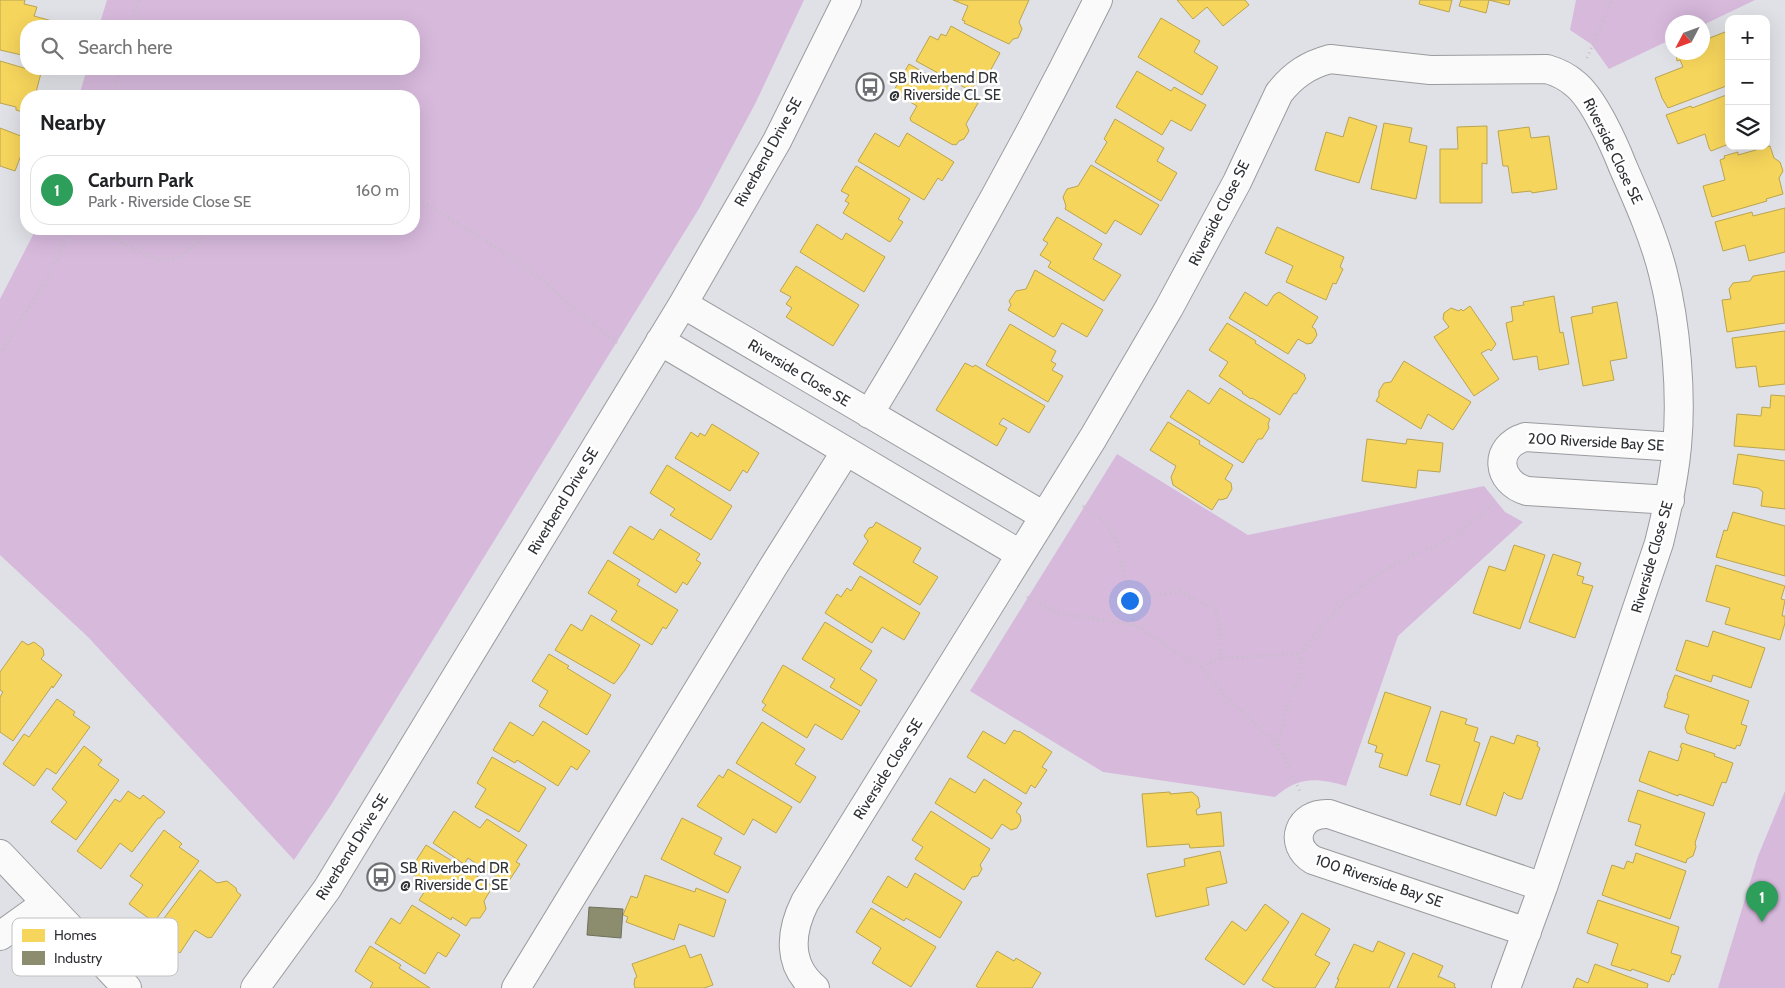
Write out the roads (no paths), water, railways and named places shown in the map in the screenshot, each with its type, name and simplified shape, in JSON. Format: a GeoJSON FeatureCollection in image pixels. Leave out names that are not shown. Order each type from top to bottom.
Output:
{"type":"FeatureCollection","features":[{"type":"Feature","properties":{"kind":"street","name":"Riverbend Drive SE"},"geometry":{"type":"LineString","coordinates":[[255,988],[333,880],[683,304],[777,140],[847,0]]}},
{"type":"Feature","properties":{"kind":"street"},"geometry":{"type":"LineString","coordinates":[[869,414],[911,345],[1052,94],[1098,0]]}},
{"type":"Feature","properties":{"kind":"street","name":"Riverside Close SE"},"geometry":{"type":"LineString","coordinates":[[815,988],[806,981],[794,950],[794,929],[805,902],[1060,490],[1170,308],[1237,182],[1279,93],[1287,82],[1300,72],[1314,63],[1330,59],[1430,70],[1547,68],[1575,83],[1585,93],[1619,156],[1641,208],[1663,273],[1674,327],[1679,404],[1677,447],[1670,500],[1659,543],[1543,887],[1506,988]]}},
{"type":"Feature","properties":{"kind":"street","name":"Riverside Close SE"},"geometry":{"type":"LineString","coordinates":[[683,304],[1044,516]]}},
{"type":"Feature","properties":{"kind":"street"},"geometry":{"type":"LineString","coordinates":[[660,341],[1020,554]]}},
{"type":"Feature","properties":{"kind":"street","name":"200 Riverside Bay SE"},"geometry":{"type":"LineString","coordinates":[[1670,500],[1527,491],[1510,483],[1503,468],[1505,451],[1517,439],[1525,437],[1677,447]]}},
{"type":"Feature","properties":{"kind":"street"},"geometry":{"type":"LineString","coordinates":[[516,988],[762,584],[846,451]]}},
{"type":"Feature","properties":{"kind":"street","name":"100 Riverside Bay SE"},"geometry":{"type":"LineString","coordinates":[[1527,932],[1313,860],[1306,856],[1301,848],[1299,832],[1302,825],[1315,814],[1329,814],[1543,887]]}},
{"type":"Feature","properties":{"kind":"street"},"geometry":{"type":"LineString","coordinates":[[0,854],[60,918]]}},
{"type":"Feature","properties":{"kind":"street"},"geometry":{"type":"LineString","coordinates":[[25,918],[46,903]]}},
{"type":"Feature","properties":{"kind":"street"},"geometry":{"type":"LineString","coordinates":[[0,936],[12,927]]}},
{"type":"Feature","properties":{"kind":"street"},"geometry":{"type":"LineString","coordinates":[[116,976],[127,988]]}},
{"type":"Feature","properties":{"kind":"place","name":"SB Riverbend DR @ Riverside CL SE"},"geometry":{"type":"Point","coordinates":[870,87]}},
{"type":"Feature","properties":{"kind":"place","name":"SB Riverbend DR @ Riverside CI SE"},"geometry":{"type":"Point","coordinates":[381,877]}},
{"type":"Feature","properties":{"kind":"place","name":"Carburn Park"},"geometry":{"type":"Point","coordinates":[1762,922]}}]}
